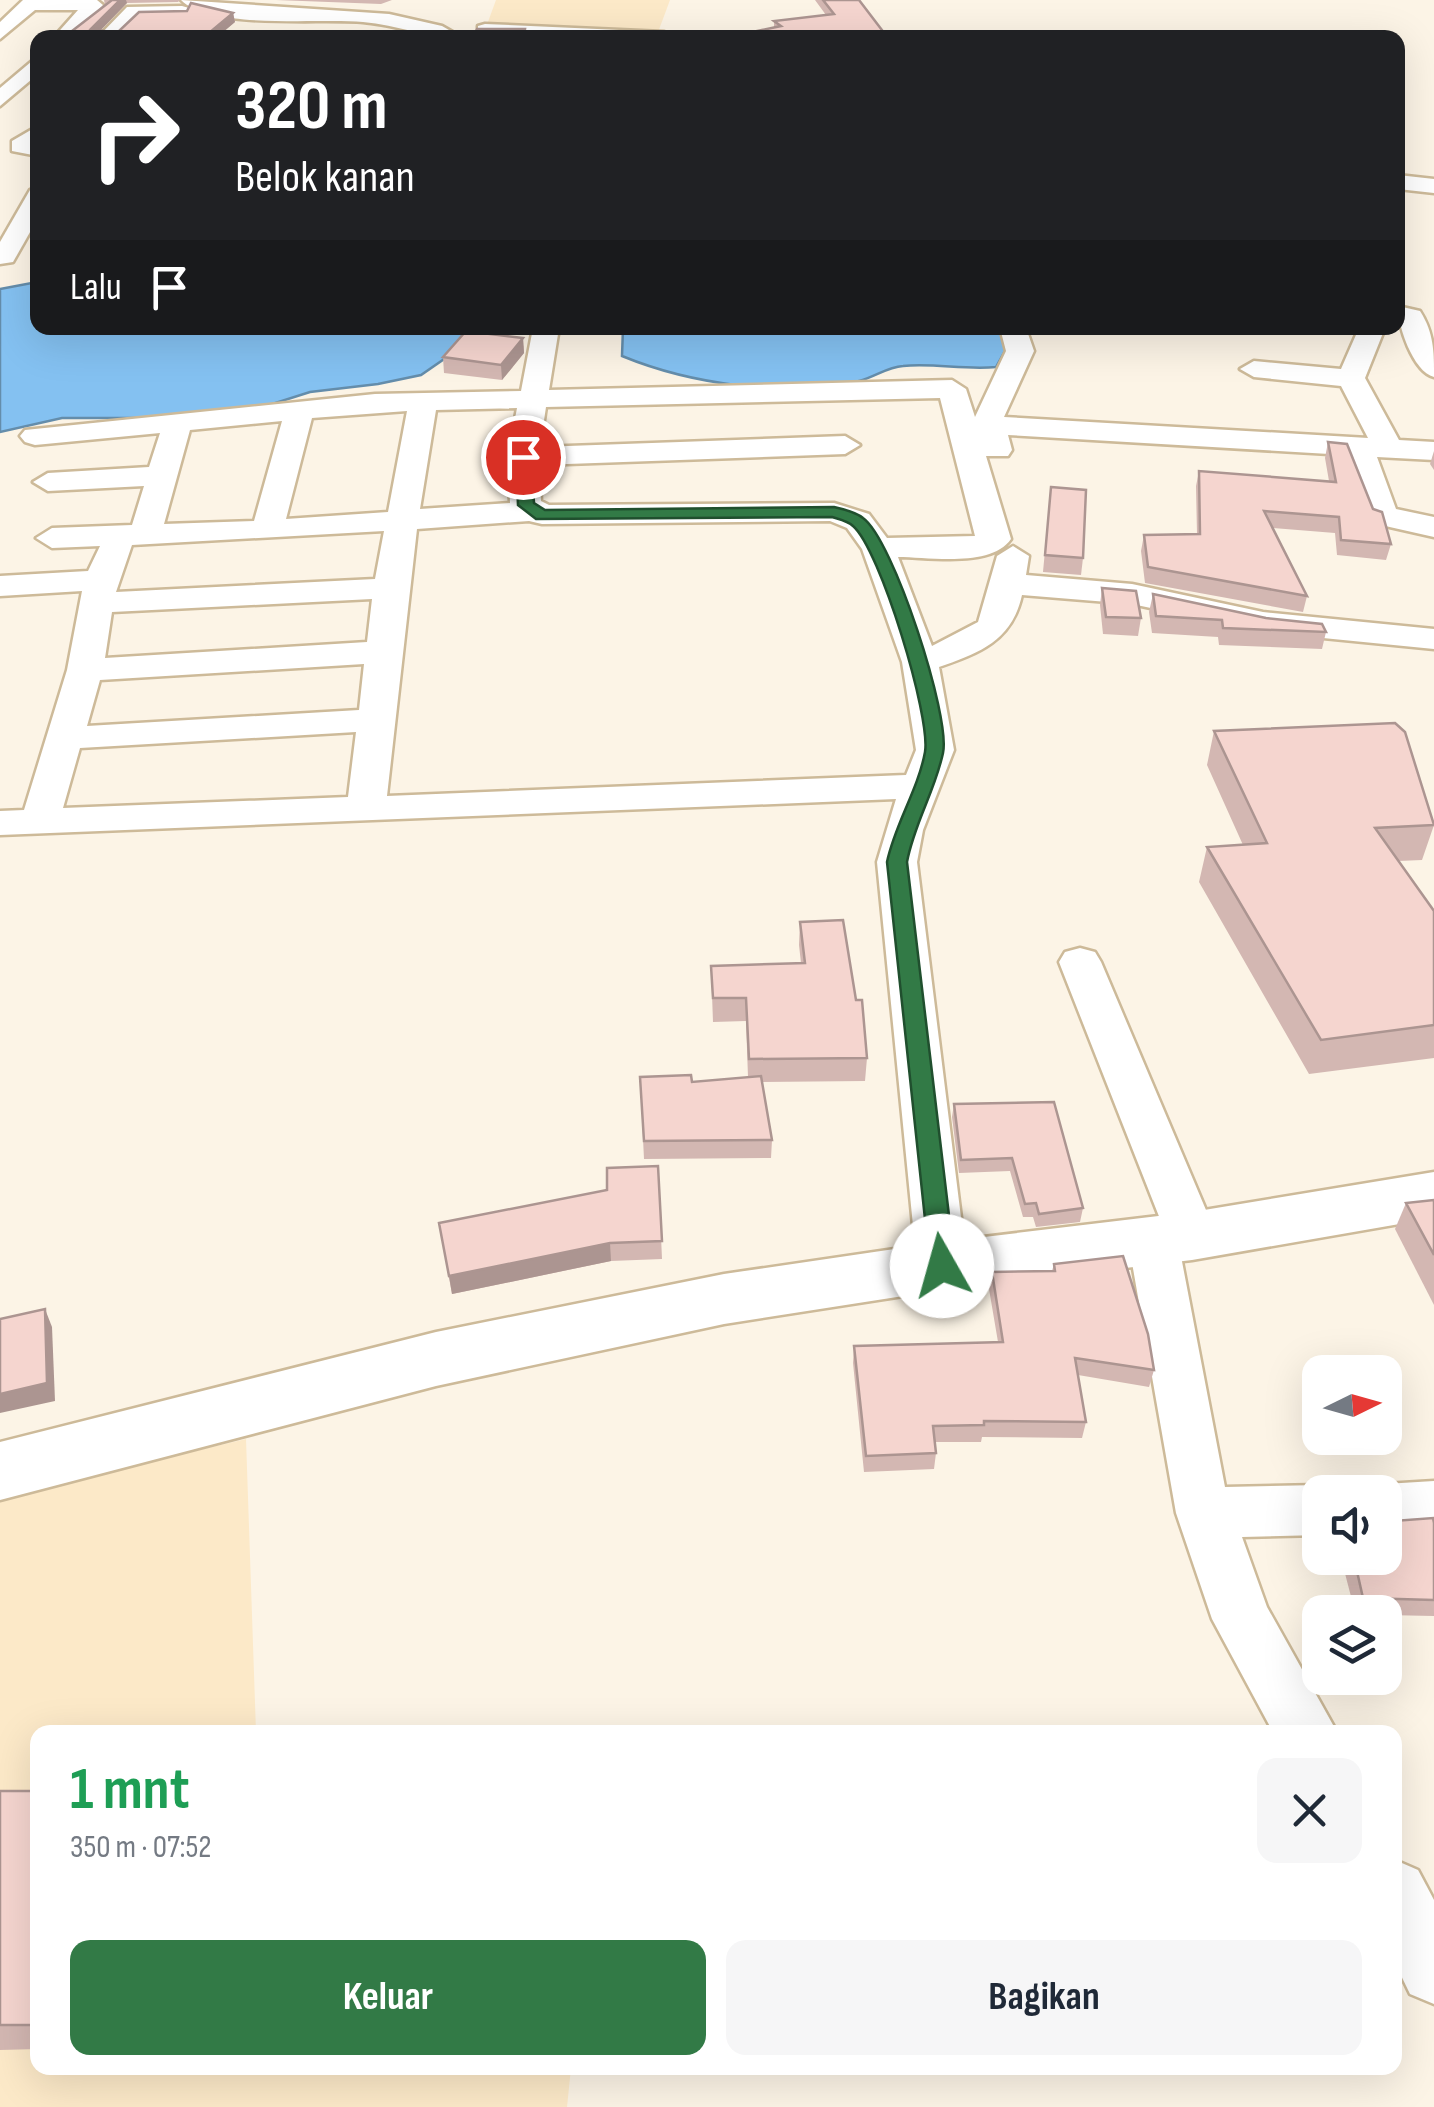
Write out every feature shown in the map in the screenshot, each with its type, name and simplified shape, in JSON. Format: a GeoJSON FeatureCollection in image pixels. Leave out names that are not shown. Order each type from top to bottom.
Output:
{"type":"FeatureCollection","features":[{"type":"Feature","properties":{"kind":"main road"},"geometry":{"type":"LineString","coordinates":[[0,1472],[436,1359],[724,1299],[942,1266],[1173,1238],[1434,1194]]}},
{"type":"Feature","properties":{"kind":"street"},"geometry":{"type":"LineString","coordinates":[[0,32],[30,4],[94,6],[71,30]]}},
{"type":"Feature","properties":{"kind":"street"},"geometry":{"type":"LineString","coordinates":[[370,10],[414,14],[439,30]]}},
{"type":"Feature","properties":{"kind":"street"},"geometry":{"type":"LineString","coordinates":[[517,30],[532,10]]}},
{"type":"Feature","properties":{"kind":"street"},"geometry":{"type":"LineString","coordinates":[[601,30],[608,10]]}},
{"type":"Feature","properties":{"kind":"street"},"geometry":{"type":"LineString","coordinates":[[117,30],[134,11],[185,15],[238,11],[355,16],[414,14]]}},
{"type":"Feature","properties":{"kind":"street"},"geometry":{"type":"LineString","coordinates":[[0,60],[30,69]]}},
{"type":"Feature","properties":{"kind":"street"},"geometry":{"type":"LineString","coordinates":[[0,100],[30,74]]}},
{"type":"Feature","properties":{"kind":"street"},"geometry":{"type":"LineString","coordinates":[[0,132],[30,133]]}},
{"type":"Feature","properties":{"kind":"street"},"geometry":{"type":"LineString","coordinates":[[1405,183],[1434,186]]}},
{"type":"Feature","properties":{"kind":"street"},"geometry":{"type":"LineString","coordinates":[[2,257],[30,209]]}},
{"type":"Feature","properties":{"kind":"street"},"geometry":{"type":"LineString","coordinates":[[2,257],[30,256]]}},
{"type":"Feature","properties":{"kind":"street"},"geometry":{"type":"LineString","coordinates":[[1405,316],[1412,317],[1434,368]]}},
{"type":"Feature","properties":{"kind":"street"},"geometry":{"type":"LineString","coordinates":[[531,511],[526,505],[523,457],[545,335]]}},
{"type":"Feature","properties":{"kind":"street"},"geometry":{"type":"LineString","coordinates":[[920,662],[983,638],[1006,608],[1016,526],[988,412],[1020,351],[1015,335]]}},
{"type":"Feature","properties":{"kind":"street"},"geometry":{"type":"LineString","coordinates":[[1368,335],[1351,378],[1374,449],[1382,516],[1434,527]]}},
{"type":"Feature","properties":{"kind":"street"},"geometry":{"type":"LineString","coordinates":[[1254,369],[1351,378]]}},
{"type":"Feature","properties":{"kind":"street"},"geometry":{"type":"LineString","coordinates":[[35,436],[177,426],[374,403],[946,388],[955,392],[995,539],[982,546],[878,548]]}},
{"type":"Feature","properties":{"kind":"street"},"geometry":{"type":"LineString","coordinates":[[838,391],[850,481],[920,662],[935,750],[897,862],[942,1266]]}},
{"type":"Feature","properties":{"kind":"street"},"geometry":{"type":"LineString","coordinates":[[366,809],[390,588],[423,404]]}},
{"type":"Feature","properties":{"kind":"street"},"geometry":{"type":"LineString","coordinates":[[267,530],[299,410]]}},
{"type":"Feature","properties":{"kind":"street"},"geometry":{"type":"LineString","coordinates":[[991,424],[1434,452]]}},
{"type":"Feature","properties":{"kind":"street"},"geometry":{"type":"LineString","coordinates":[[40,820],[86,670],[98,592],[132,536],[160,476],[177,426]]}},
{"type":"Feature","properties":{"kind":"street"},"geometry":{"type":"LineString","coordinates":[[523,457],[850,481]]}},
{"type":"Feature","properties":{"kind":"street"},"geometry":{"type":"LineString","coordinates":[[48,482],[160,476]]}},
{"type":"Feature","properties":{"kind":"street"},"geometry":{"type":"LineString","coordinates":[[52,538],[267,530],[531,511],[542,515],[816,510],[850,481]]}},
{"type":"Feature","properties":{"kind":"street"},"geometry":{"type":"LineString","coordinates":[[1008,584],[1132,594],[1263,622],[1434,639]]}},
{"type":"Feature","properties":{"kind":"street"},"geometry":{"type":"LineString","coordinates":[[0,586],[98,592],[390,588]]}},
{"type":"Feature","properties":{"kind":"street"},"geometry":{"type":"LineString","coordinates":[[86,670],[383,652]]}},
{"type":"Feature","properties":{"kind":"street"},"geometry":{"type":"LineString","coordinates":[[66,738],[376,720]]}},
{"type":"Feature","properties":{"kind":"street"},"geometry":{"type":"LineString","coordinates":[[0,823],[920,786]]}},
{"type":"Feature","properties":{"kind":"street"},"geometry":{"type":"LineString","coordinates":[[1080,962],[1173,1238],[1176,1352],[1186,1441],[1204,1513],[1242,1619],[1302,1725]]}},
{"type":"Feature","properties":{"kind":"street"},"geometry":{"type":"LineString","coordinates":[[1402,1508],[1434,1506]]}},
{"type":"Feature","properties":{"kind":"street"},"geometry":{"type":"LineString","coordinates":[[1204,1513],[1302,1510]]}},
{"type":"Feature","properties":{"kind":"street"},"geometry":{"type":"LineString","coordinates":[[1402,1907],[1434,1970]]}},
{"type":"Feature","properties":{"kind":"shaded area"},"geometry":{"type":"Polygon","coordinates":[[[496,0],[670,0],[659,30],[485,30],[496,0]]]}},
{"type":"Feature","properties":{"kind":"shaded area"},"geometry":{"type":"Polygon","coordinates":[[[246,1439],[256,1725],[30,1725],[30,2075],[570,2075],[567,2107],[0,2107],[0,1497],[246,1439]]]}},
{"type":"Feature","properties":{"kind":"water"},"geometry":{"type":"Polygon","coordinates":[[[30,283],[30,335],[477,335],[421,375],[378,384],[310,392],[266,406],[152,418],[62,418],[0,432],[0,289],[30,283]]]}},
{"type":"Feature","properties":{"kind":"water"},"geometry":{"type":"Polygon","coordinates":[[[623,335],[1002,335],[1006,349],[996,367],[903,366],[859,381],[801,388],[708,381],[622,356],[623,335]]]}},
{"type":"Feature","properties":{"kind":"building"},"geometry":{"type":"Polygon","coordinates":[[[112,0],[120,0],[91,29],[98,30],[73,30],[112,0]]]}},
{"type":"Feature","properties":{"kind":"building"},"geometry":{"type":"Polygon","coordinates":[[[823,0],[859,0],[882,30],[762,30],[781,26],[774,21],[834,14],[823,0]]]}},
{"type":"Feature","properties":{"kind":"building"},"geometry":{"type":"Polygon","coordinates":[[[191,3],[233,13],[213,30],[120,30],[139,12],[187,11],[191,3]]]}},
{"type":"Feature","properties":{"kind":"building"},"geometry":{"type":"Polygon","coordinates":[[[462,335],[523,338],[501,365],[443,357],[462,335]]]}},
{"type":"Feature","properties":{"kind":"building"},"geometry":{"type":"Polygon","coordinates":[[[1328,442],[1347,444],[1373,509],[1382,512],[1391,544],[1341,540],[1339,517],[1264,511],[1307,596],[1148,567],[1144,535],[1200,534],[1199,471],[1336,482],[1328,442]]]}},
{"type":"Feature","properties":{"kind":"building"},"geometry":{"type":"Polygon","coordinates":[[[1051,487],[1086,490],[1083,558],[1045,555],[1051,487]]]}},
{"type":"Feature","properties":{"kind":"building"},"geometry":{"type":"Polygon","coordinates":[[[1102,588],[1136,591],[1141,618],[1106,617],[1102,588]]]}},
{"type":"Feature","properties":{"kind":"building"},"geometry":{"type":"Polygon","coordinates":[[[1153,594],[1266,618],[1322,624],[1326,632],[1223,628],[1222,620],[1156,616],[1153,594]]]}},
{"type":"Feature","properties":{"kind":"building"},"geometry":{"type":"Polygon","coordinates":[[[1395,723],[1405,732],[1434,825],[1375,828],[1434,911],[1434,1025],[1321,1040],[1207,847],[1267,843],[1214,731],[1395,723]]]}},
{"type":"Feature","properties":{"kind":"building"},"geometry":{"type":"Polygon","coordinates":[[[843,920],[856,1000],[862,1000],[867,1058],[749,1059],[746,998],[713,998],[711,966],[805,963],[800,922],[843,920]]]}},
{"type":"Feature","properties":{"kind":"building"},"geometry":{"type":"Polygon","coordinates":[[[691,1075],[692,1082],[761,1076],[772,1140],[644,1141],[640,1077],[691,1075]]]}},
{"type":"Feature","properties":{"kind":"building"},"geometry":{"type":"Polygon","coordinates":[[[1054,1102],[1083,1208],[1039,1214],[1036,1203],[1025,1204],[1012,1158],[961,1160],[954,1104],[1054,1102]]]}},
{"type":"Feature","properties":{"kind":"building"},"geometry":{"type":"Polygon","coordinates":[[[658,1166],[662,1241],[610,1243],[449,1276],[439,1223],[607,1190],[607,1168],[658,1166]]]}},
{"type":"Feature","properties":{"kind":"building"},"geometry":{"type":"Polygon","coordinates":[[[1434,1200],[1434,1255],[1406,1203],[1434,1200]]]}},
{"type":"Feature","properties":{"kind":"building"},"geometry":{"type":"Polygon","coordinates":[[[1123,1256],[1148,1334],[1154,1370],[1075,1358],[1086,1422],[984,1421],[984,1425],[933,1426],[936,1453],[866,1456],[854,1346],[1003,1342],[992,1272],[1055,1271],[1054,1264],[1123,1256]]]}},
{"type":"Feature","properties":{"kind":"building"},"geometry":{"type":"Polygon","coordinates":[[[45,1309],[47,1383],[0,1394],[0,1319],[45,1309]]]}},
{"type":"Feature","properties":{"kind":"building"},"geometry":{"type":"Polygon","coordinates":[[[1433,1518],[1434,1600],[1362,1595],[1358,1575],[1402,1575],[1402,1520],[1433,1518]]]}},
{"type":"Feature","properties":{"kind":"building"},"geometry":{"type":"Polygon","coordinates":[[[0,1791],[30,1791],[30,2025],[0,2025],[0,1791]]]}},
{"type":"Feature","properties":{"kind":"route"},"geometry":{"type":"LineString","coordinates":[[523,457],[526,505],[542,515],[816,510],[848,516],[858,522],[868,530],[878,548],[920,662],[935,750],[903,830],[897,862],[942,1266]]}}]}
